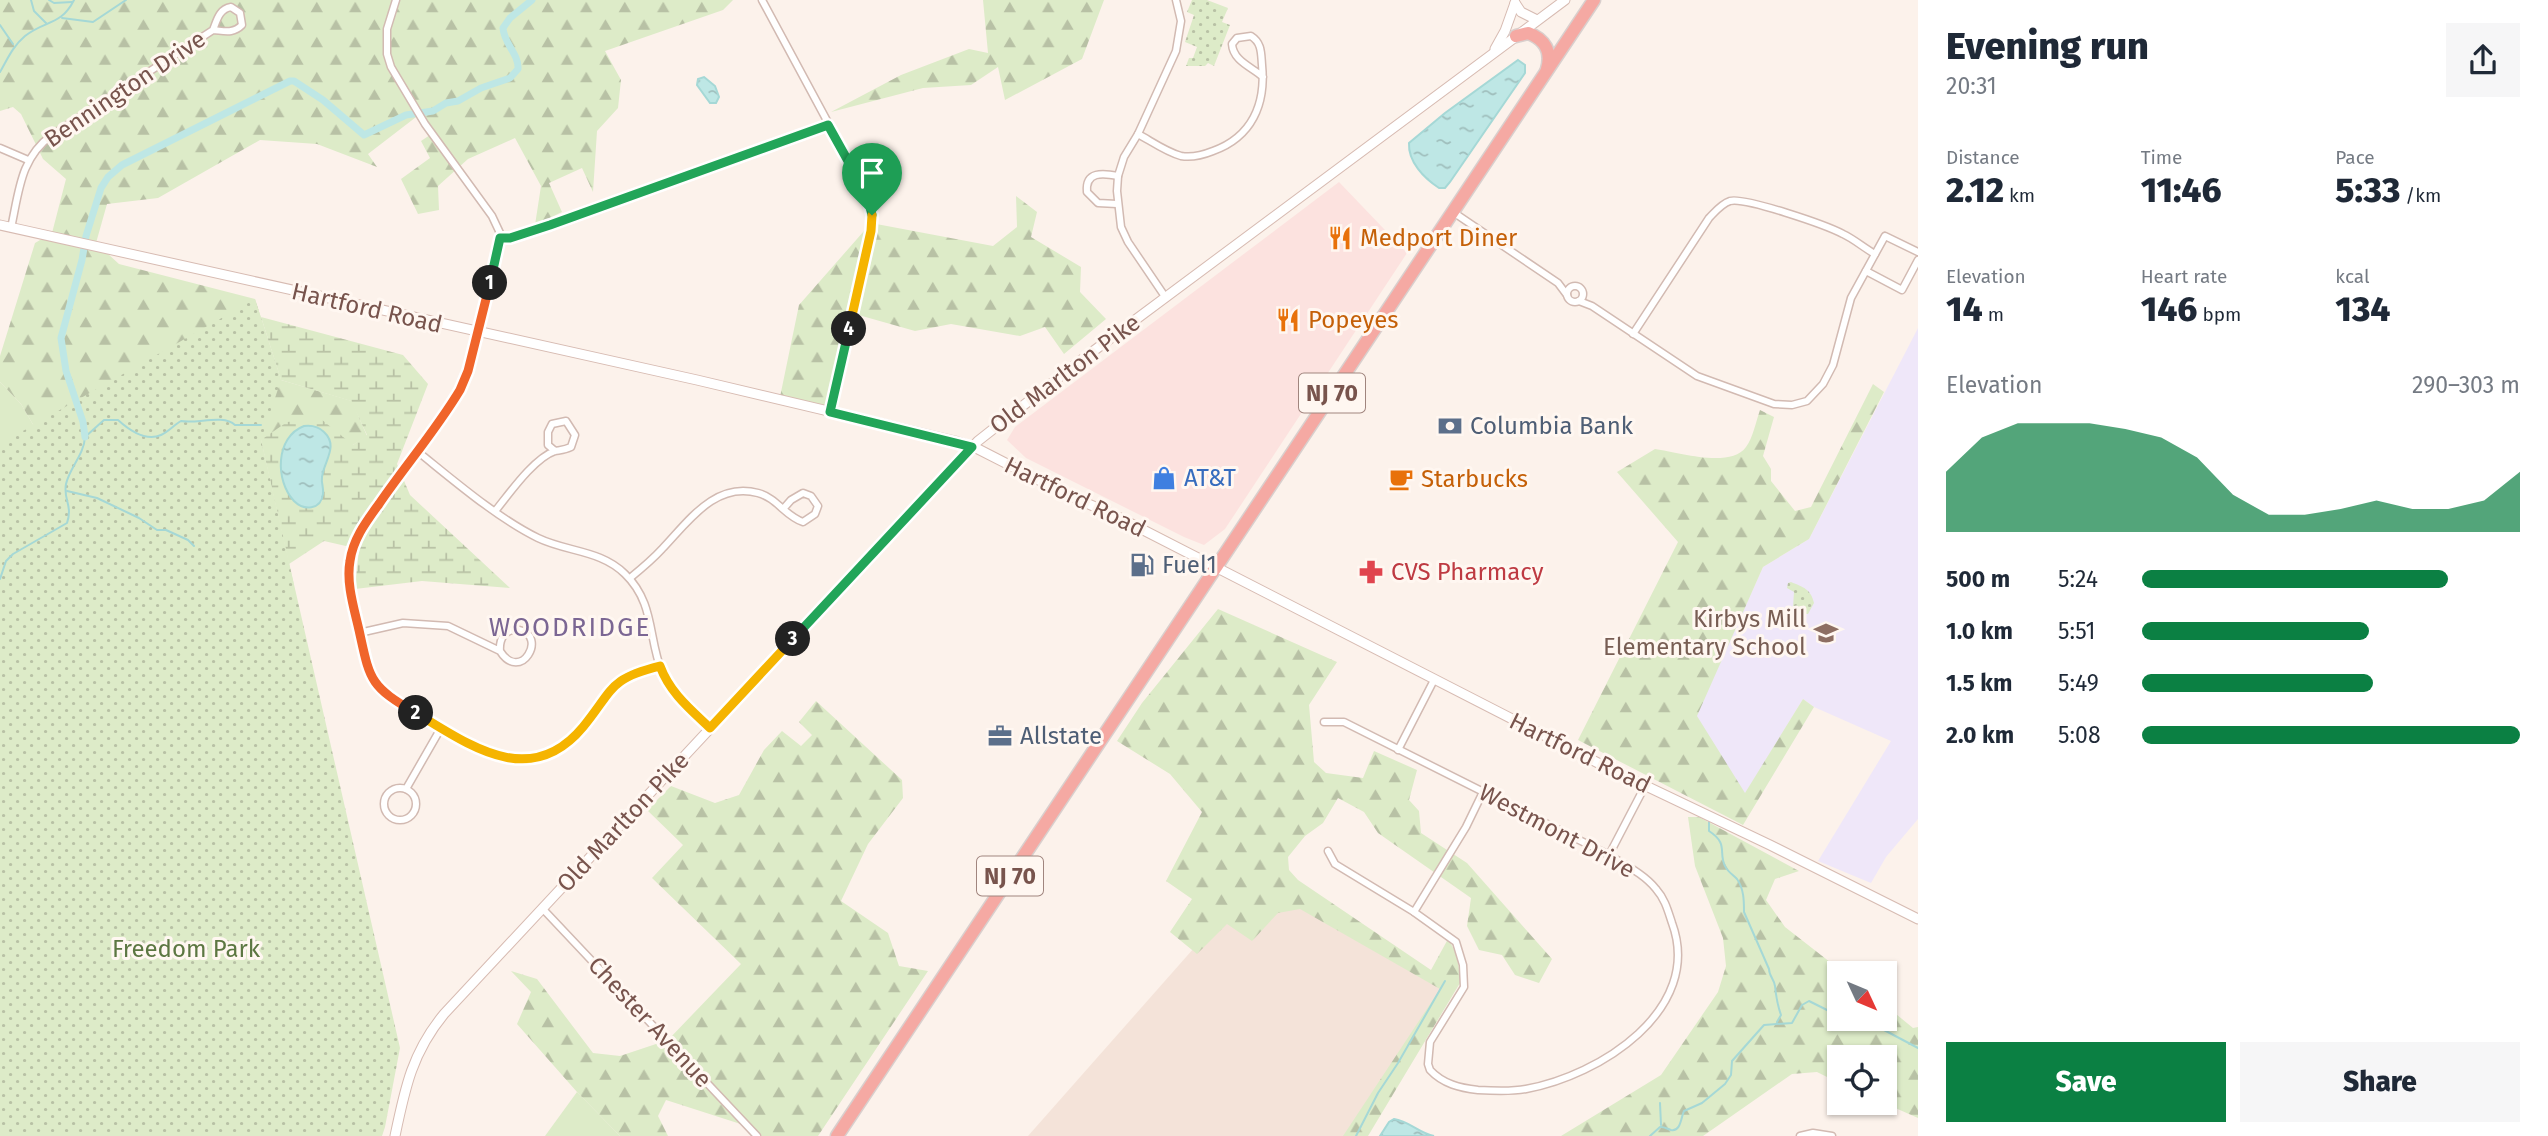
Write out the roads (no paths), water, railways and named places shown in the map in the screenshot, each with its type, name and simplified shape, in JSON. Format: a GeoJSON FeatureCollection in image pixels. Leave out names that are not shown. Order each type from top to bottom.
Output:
{"type":"FeatureCollection","features":[{"type":"Feature","properties":{"kind":"highway","name":"NJ 70"},"geometry":{"type":"LineString","coordinates":[[837,1136],[1594,0]]}},
{"type":"Feature","properties":{"kind":"highway"},"geometry":{"type":"LineString","coordinates":[[1516,36],[1528,33],[1542,41],[1549,56],[1546,72]]}},
{"type":"Feature","properties":{"kind":"street"},"geometry":{"type":"LineString","coordinates":[[396,0],[387,29],[387,54],[391,67],[425,124],[492,216],[500,238],[468,371],[460,390],[366,522],[353,546],[349,579],[368,671],[376,685],[388,697],[477,749],[491,755],[524,759],[541,755],[564,744],[578,732],[619,681],[635,672],[660,666]]}},
{"type":"Feature","properties":{"kind":"street"},"geometry":{"type":"LineString","coordinates":[[762,0],[867,195],[872,221],[859,290],[830,412]]}},
{"type":"Feature","properties":{"kind":"street"},"geometry":{"type":"LineString","coordinates":[[1166,298],[1128,242],[1121,227],[1117,204],[1118,176],[1124,157],[1138,134],[1177,51],[1181,21],[1176,0]]}},
{"type":"Feature","properties":{"kind":"street","name":"Old Marlton Pike"},"geometry":{"type":"LineString","coordinates":[[395,1136],[407,1080],[425,1039],[485,968],[972,447],[1008,415],[1565,0]]}},
{"type":"Feature","properties":{"kind":"street"},"geometry":{"type":"LineString","coordinates":[[1515,2],[1524,14],[1538,20]]}},
{"type":"Feature","properties":{"kind":"street"},"geometry":{"type":"LineString","coordinates":[[1515,2],[1516,36]]}},
{"type":"Feature","properties":{"kind":"street"},"geometry":{"type":"LineString","coordinates":[[1489,56],[1506,32],[1515,2]]}},
{"type":"Feature","properties":{"kind":"street","name":"Bennington Drive"},"geometry":{"type":"LineString","coordinates":[[11,228],[28,160],[37,147],[213,30],[220,12],[226,7],[232,6],[240,13],[242,25],[237,29],[230,32],[213,30]]}},
{"type":"Feature","properties":{"kind":"street"},"geometry":{"type":"LineString","coordinates":[[1138,134],[1183,156],[1203,155],[1223,148],[1244,132],[1258,113],[1262,99],[1263,77],[1260,46],[1257,40],[1246,35],[1237,38],[1232,44],[1236,58],[1263,77]]}},
{"type":"Feature","properties":{"kind":"street"},"geometry":{"type":"LineString","coordinates":[[500,238],[510,238],[550,225],[828,125]]}},
{"type":"Feature","properties":{"kind":"street"},"geometry":{"type":"LineString","coordinates":[[2,151],[28,160]]}},
{"type":"Feature","properties":{"kind":"street"},"geometry":{"type":"LineString","coordinates":[[1117,204],[1098,203],[1087,192],[1086,185],[1092,175],[1101,172],[1118,176]]}},
{"type":"Feature","properties":{"kind":"street"},"geometry":{"type":"LineString","coordinates":[[1633,334],[1709,218],[1719,207],[1730,201],[1765,207],[1844,234],[1875,254]]}},
{"type":"Feature","properties":{"kind":"street"},"geometry":{"type":"LineString","coordinates":[[1453,212],[1558,283],[1580,288],[1592,306]]}},
{"type":"Feature","properties":{"kind":"street","name":"Hartford Road"},"geometry":{"type":"LineString","coordinates":[[0,225],[697,380],[972,447],[1116,516],[1215,569],[1645,786],[1918,919]]}},
{"type":"Feature","properties":{"kind":"street"},"geometry":{"type":"LineString","coordinates":[[1558,283],[1572,302],[1579,301],[1592,306],[1697,376],[1773,404],[1799,403],[1807,401],[1823,384],[1833,365],[1851,298],[1885,236],[1918,252]]}},
{"type":"Feature","properties":{"kind":"street"},"geometry":{"type":"LineString","coordinates":[[1866,271],[1902,290],[1918,260]]}},
{"type":"Feature","properties":{"kind":"street"},"geometry":{"type":"LineString","coordinates":[[1567,295],[1571,287]]}},
{"type":"Feature","properties":{"kind":"street"},"geometry":{"type":"LineString","coordinates":[[1579,301],[1583,293]]}},
{"type":"Feature","properties":{"kind":"street"},"geometry":{"type":"LineString","coordinates":[[496,510],[526,473],[555,452],[571,447],[575,440],[572,428],[566,421],[552,424],[548,432],[548,445],[555,452]]}},
{"type":"Feature","properties":{"kind":"street"},"geometry":{"type":"LineString","coordinates":[[417,451],[444,474],[538,538],[605,559],[630,578],[652,622],[660,666],[668,685],[710,728]]}},
{"type":"Feature","properties":{"kind":"street"},"geometry":{"type":"LineString","coordinates":[[630,578],[716,496],[733,491],[750,491],[772,499],[794,519],[803,522],[815,514],[818,506],[811,496],[803,493],[784,508]]}},
{"type":"Feature","properties":{"kind":"street"},"geometry":{"type":"LineString","coordinates":[[359,633],[403,623],[448,626],[500,651],[511,662],[526,659],[531,652],[530,637],[524,632],[509,631],[503,636],[500,651]]}},
{"type":"Feature","properties":{"kind":"street"},"geometry":{"type":"LineString","coordinates":[[1398,750],[1434,680]]}},
{"type":"Feature","properties":{"kind":"street","name":"Westmont Drive"},"geometry":{"type":"LineString","coordinates":[[1324,722],[1344,722],[1609,855],[1643,876],[1665,901],[1676,931],[1679,957],[1674,984],[1646,1026],[1627,1042],[1580,1072],[1523,1090],[1465,1088],[1442,1081],[1430,1070],[1428,1064],[1430,1042],[1464,987],[1461,953],[1456,942],[1414,912],[1335,864],[1328,851]]}},
{"type":"Feature","properties":{"kind":"street"},"geometry":{"type":"LineString","coordinates":[[406,789],[441,728]]}},
{"type":"Feature","properties":{"kind":"street"},"geometry":{"type":"LineString","coordinates":[[1609,855],[1645,786]]}},
{"type":"Feature","properties":{"kind":"street"},"geometry":{"type":"LineString","coordinates":[[397,788],[406,789],[413,794],[415,811],[408,818],[400,820],[391,817],[386,810],[385,801],[389,793],[397,788]]}},
{"type":"Feature","properties":{"kind":"street"},"geometry":{"type":"LineString","coordinates":[[1414,912],[1466,827],[1483,792]]}},
{"type":"Feature","properties":{"kind":"street","name":"Chester Avenue"},"geometry":{"type":"LineString","coordinates":[[542,908],[757,1136]]}},
{"type":"Feature","properties":{"kind":"street"},"geometry":{"type":"LineString","coordinates":[[1800,1136],[1813,1133],[1832,1136]]}},
{"type":"Feature","properties":{"kind":"water"},"geometry":{"type":"Polygon","coordinates":[[[1518,60],[1525,65],[1525,73],[1450,182],[1445,188],[1439,188],[1418,169],[1411,157],[1409,143],[1518,60]]]}},
{"type":"Feature","properties":{"kind":"water"},"geometry":{"type":"Polygon","coordinates":[[[704,77],[715,86],[719,97],[716,103],[710,103],[697,85],[698,79],[704,77]]]}},
{"type":"Feature","properties":{"kind":"water"},"geometry":{"type":"Polygon","coordinates":[[[304,426],[319,428],[330,443],[322,477],[322,499],[312,507],[302,506],[294,501],[283,482],[281,471],[283,449],[294,432],[304,426]]]}},
{"type":"Feature","properties":{"kind":"water"},"geometry":{"type":"Polygon","coordinates":[[[1394,1119],[1404,1122],[1434,1136],[1380,1136],[1394,1119]]]}},
{"type":"Feature","properties":{"kind":"waterway"},"geometry":{"type":"LineString","coordinates":[[31,0],[34,11],[46,23]]}},
{"type":"Feature","properties":{"kind":"waterway"},"geometry":{"type":"LineString","coordinates":[[49,0],[54,3],[72,2]]}},
{"type":"Feature","properties":{"kind":"waterway"},"geometry":{"type":"LineString","coordinates":[[0,72],[21,40],[32,31],[58,19],[74,0]]}},
{"type":"Feature","properties":{"kind":"waterway"},"geometry":{"type":"LineString","coordinates":[[62,18],[93,22],[126,0]]}},
{"type":"Feature","properties":{"kind":"waterway"},"geometry":{"type":"LineString","coordinates":[[85,437],[83,422],[66,371],[61,338],[86,236],[101,188],[108,177],[122,165],[290,81],[323,100],[364,135],[406,115],[433,111],[446,103],[458,101],[481,88],[510,78],[518,69],[503,28],[510,18],[532,0]]}},
{"type":"Feature","properties":{"kind":"waterway"},"geometry":{"type":"LineString","coordinates":[[0,25],[13,44]]}},
{"type":"Feature","properties":{"kind":"waterway"},"geometry":{"type":"LineString","coordinates":[[0,579],[6,561],[13,554],[67,523],[69,512],[65,490],[68,478],[82,450],[85,437],[104,420],[118,420],[132,431],[149,437],[161,435],[181,421],[224,420],[235,425],[261,425]]}},
{"type":"Feature","properties":{"kind":"waterway"},"geometry":{"type":"LineString","coordinates":[[67,491],[97,498],[139,518],[157,530],[166,530],[188,540],[194,546]]}},
{"type":"Feature","properties":{"kind":"waterway"},"geometry":{"type":"LineString","coordinates":[[1709,822],[1709,831],[1721,844],[1725,866],[1741,887],[1744,912],[1769,969],[1781,1015],[1777,1022]]}},
{"type":"Feature","properties":{"kind":"waterway"},"geometry":{"type":"LineString","coordinates":[[1356,1136],[1378,1093],[1445,981]]}},
{"type":"Feature","properties":{"kind":"waterway"},"geometry":{"type":"LineString","coordinates":[[1661,1127],[1677,1129],[1684,1111],[1702,1103],[1725,1084],[1731,1075],[1732,1061],[1764,1025],[1792,1023],[1802,1005],[1809,1001],[1827,1010]]}},
{"type":"Feature","properties":{"kind":"waterway"},"geometry":{"type":"LineString","coordinates":[[1886,1031],[1918,1048]]}},
{"type":"Feature","properties":{"kind":"waterway"},"geometry":{"type":"LineString","coordinates":[[1660,1103],[1661,1125]]}},
{"type":"Feature","properties":{"kind":"waterway"},"geometry":{"type":"LineString","coordinates":[[1650,1136],[1660,1127]]}},
{"type":"Feature","properties":{"kind":"place","name":"Medport Diner"},"geometry":{"type":"Point","coordinates":[1340,238]}},
{"type":"Feature","properties":{"kind":"place","name":"Popeyes"},"geometry":{"type":"Point","coordinates":[1288,320]}},
{"type":"Feature","properties":{"kind":"place","name":"Columbia Bank"},"geometry":{"type":"Point","coordinates":[1450,426]}},
{"type":"Feature","properties":{"kind":"place","name":"AT&T"},"geometry":{"type":"Point","coordinates":[1164,478]}},
{"type":"Feature","properties":{"kind":"place","name":"Starbucks"},"geometry":{"type":"Point","coordinates":[1401,479]}},
{"type":"Feature","properties":{"kind":"place","name":"Fuel1"},"geometry":{"type":"Point","coordinates":[1142,565]}},
{"type":"Feature","properties":{"kind":"place","name":"CVS Pharmacy"},"geometry":{"type":"Point","coordinates":[1371,572]}},
{"type":"Feature","properties":{"kind":"place","name":"Kirbys Mill Elementary School"},"geometry":{"type":"Point","coordinates":[1826,633]}},
{"type":"Feature","properties":{"kind":"place","name":"Allstate"},"geometry":{"type":"Point","coordinates":[1000,736]}},
{"type":"Feature","properties":{"kind":"district","name":"WOODRIDGE"},"geometry":{"type":"Point","coordinates":[570,627]}},
{"type":"Feature","properties":{"kind":"park label","name":"Freedom Park"},"geometry":{"type":"Point","coordinates":[186,949]}}]}
